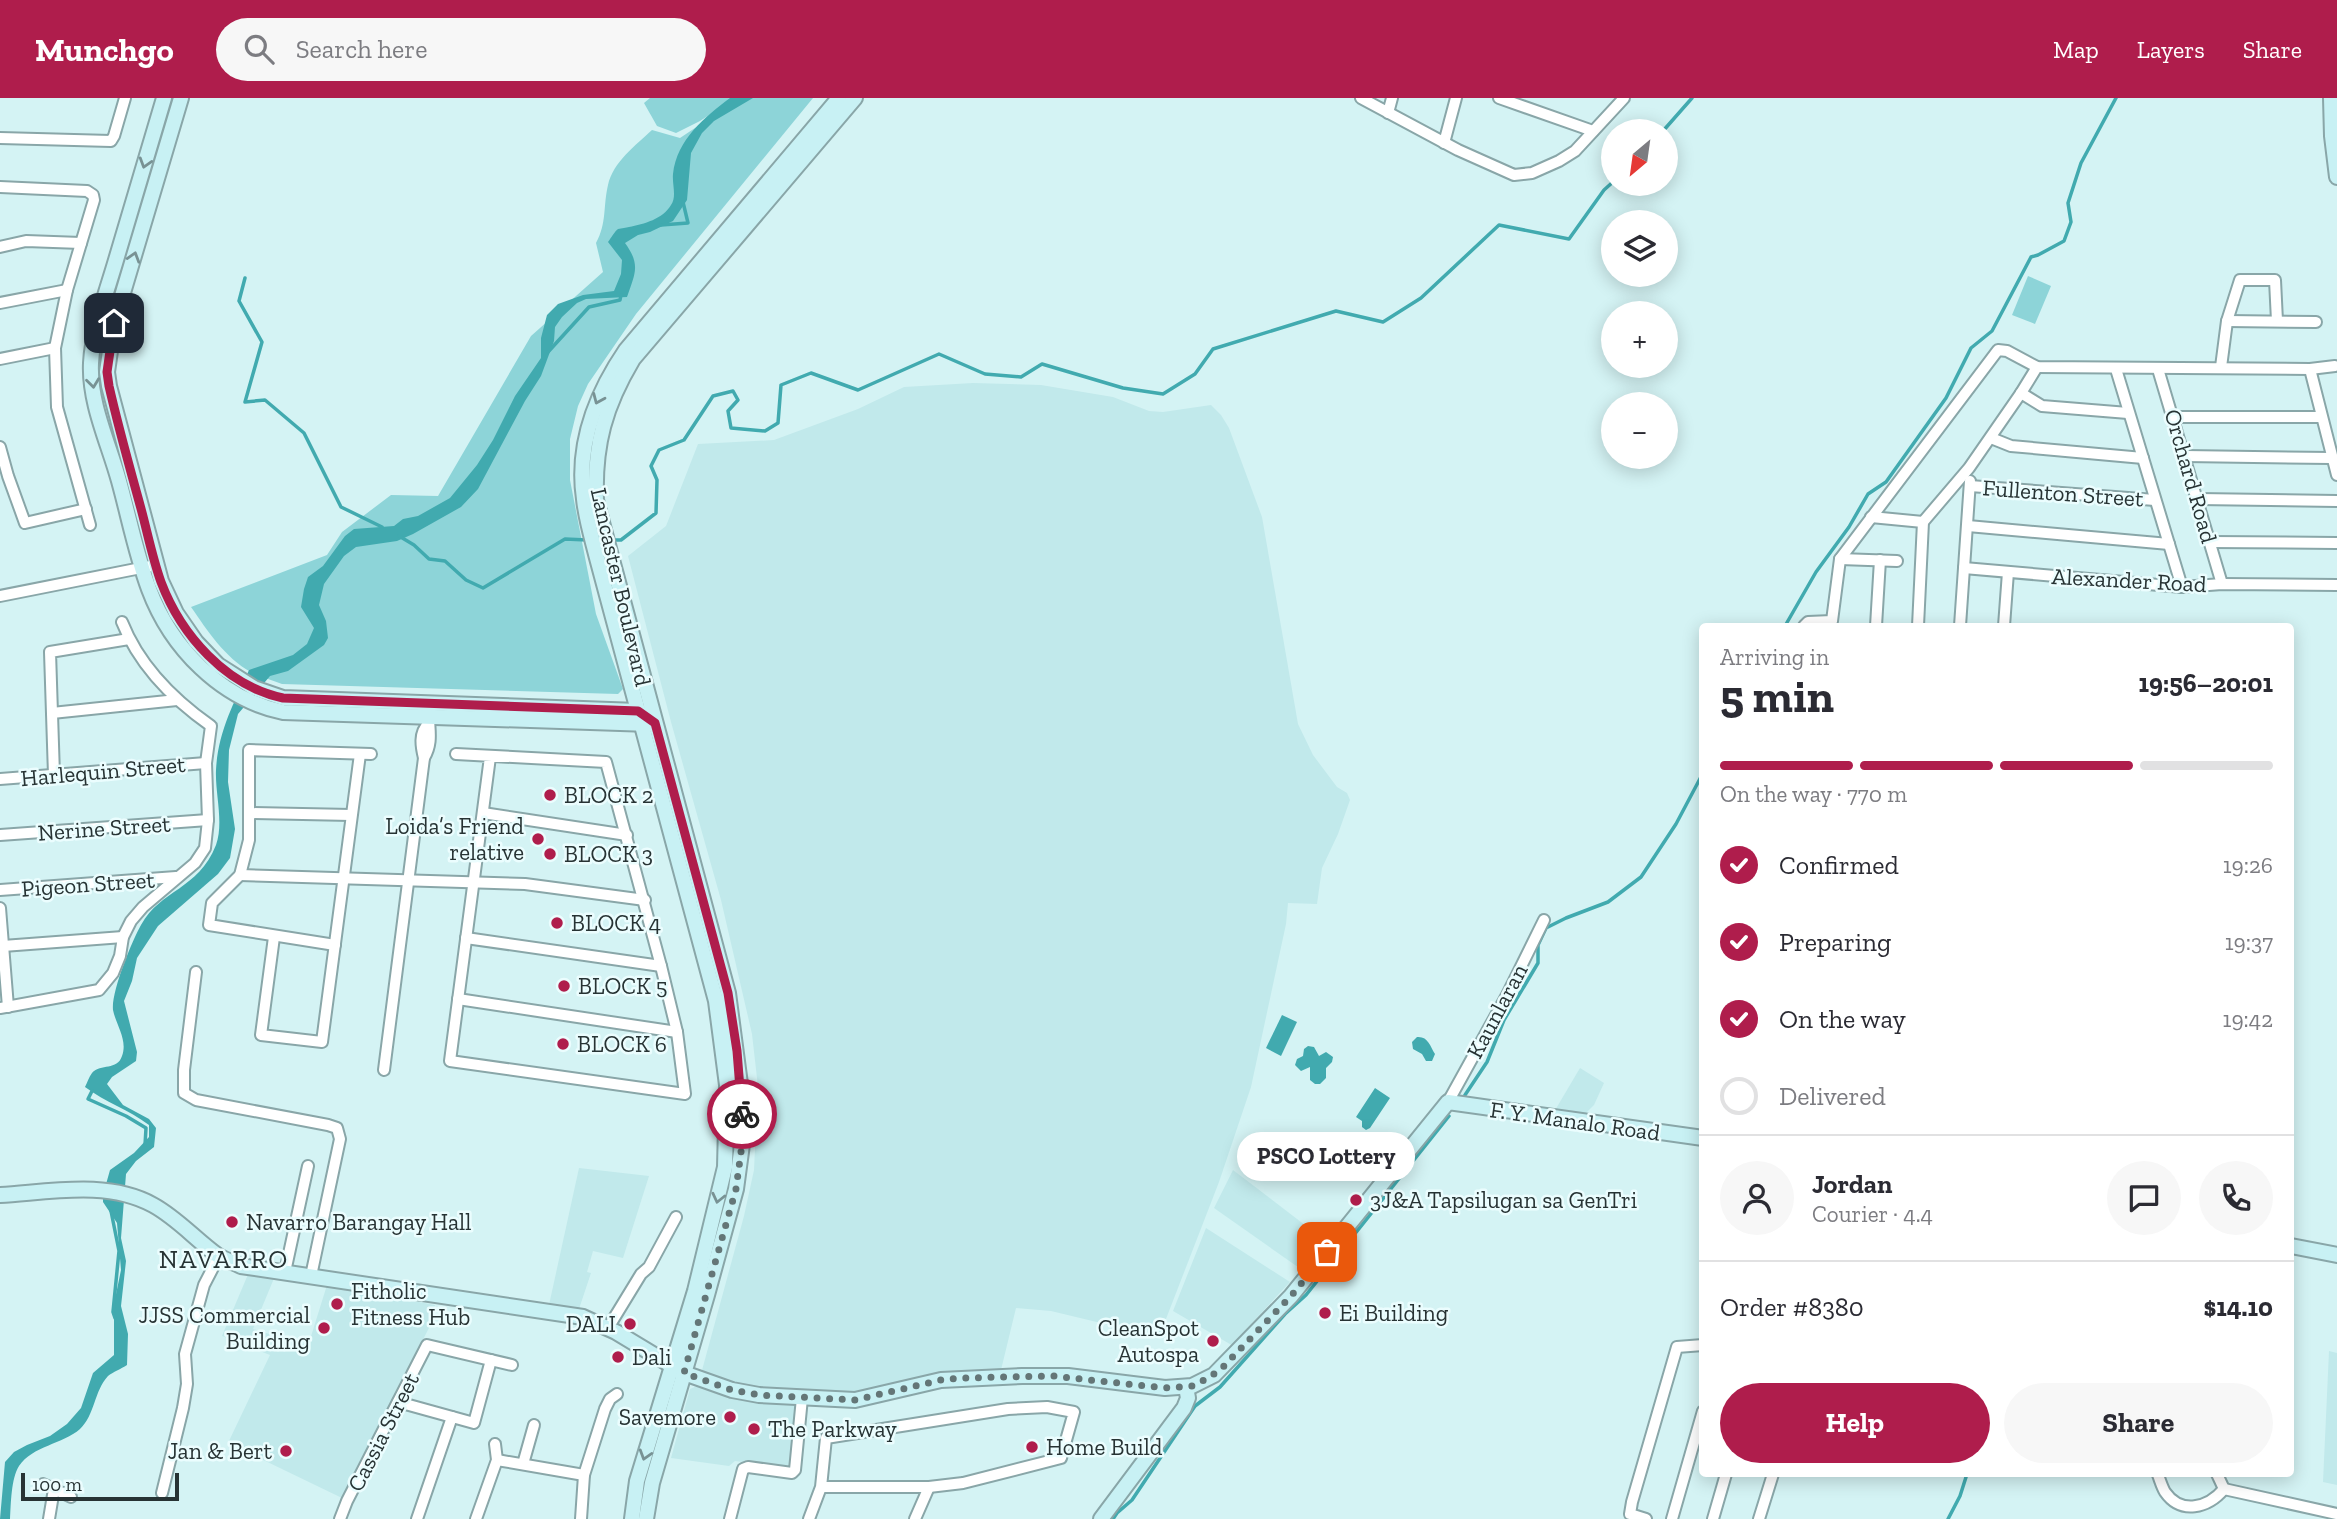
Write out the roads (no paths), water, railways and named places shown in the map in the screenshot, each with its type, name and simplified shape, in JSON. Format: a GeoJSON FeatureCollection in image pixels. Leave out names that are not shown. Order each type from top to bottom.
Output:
{"type":"FeatureCollection","features":[{"type":"Feature","properties":{"kind":"street"},"geometry":{"type":"LineString","coordinates":[[0,138],[111,141],[125,98]]}},
{"type":"Feature","properties":{"kind":"street"},"geometry":{"type":"LineString","coordinates":[[164,98],[98,320],[91,366],[97,405],[149,567],[190,633],[234,684],[257,697],[272,696],[428,714],[645,719]]}},
{"type":"Feature","properties":{"kind":"street"},"geometry":{"type":"LineString","coordinates":[[149,567],[107,372],[114,323],[181,98]]}},
{"type":"Feature","properties":{"kind":"street","name":"Lancaster Boulevard"},"geometry":{"type":"LineString","coordinates":[[646,1519],[695,1291],[725,1167],[727,1085],[716,1001],[600,544],[583,491],[583,455],[596,402],[610,374],[659,309],[839,98]]}},
{"type":"Feature","properties":{"kind":"street","name":"Lancaster Boulevard"},"geometry":{"type":"LineString","coordinates":[[645,719],[600,544],[596,458],[609,406],[642,348],[855,98]]}},
{"type":"Feature","properties":{"kind":"street"},"geometry":{"type":"LineString","coordinates":[[1361,98],[1444,143],[1514,175],[1532,173],[1559,162],[1574,151],[1624,98]]}},
{"type":"Feature","properties":{"kind":"street"},"geometry":{"type":"LineString","coordinates":[[1388,113],[1392,98]]}},
{"type":"Feature","properties":{"kind":"street"},"geometry":{"type":"LineString","coordinates":[[1444,143],[1456,98]]}},
{"type":"Feature","properties":{"kind":"street"},"geometry":{"type":"LineString","coordinates":[[1499,98],[1593,131]]}},
{"type":"Feature","properties":{"kind":"street"},"geometry":{"type":"LineString","coordinates":[[2331,98],[2337,177]]}},
{"type":"Feature","properties":{"kind":"street"},"geometry":{"type":"LineString","coordinates":[[0,187],[88,191],[93,195],[94,201],[67,290],[55,348],[57,407],[90,525]]}},
{"type":"Feature","properties":{"kind":"street"},"geometry":{"type":"LineString","coordinates":[[0,247],[26,242],[81,243]]}},
{"type":"Feature","properties":{"kind":"street"},"geometry":{"type":"LineString","coordinates":[[2221,367],[2227,321],[2239,280],[2271,279],[2276,283],[2277,321]]}},
{"type":"Feature","properties":{"kind":"street"},"geometry":{"type":"LineString","coordinates":[[0,303],[67,290]]}},
{"type":"Feature","properties":{"kind":"street"},"geometry":{"type":"LineString","coordinates":[[2227,321],[2316,322]]}},
{"type":"Feature","properties":{"kind":"street"},"geometry":{"type":"LineString","coordinates":[[0,359],[55,348]]}},
{"type":"Feature","properties":{"kind":"street"},"geometry":{"type":"LineString","coordinates":[[1807,623],[1829,622],[1834,619],[1840,559],[1998,350],[2007,351],[2037,367],[2310,369],[2336,365]]}},
{"type":"Feature","properties":{"kind":"street"},"geometry":{"type":"LineString","coordinates":[[1918,623],[1923,522],[1969,468],[2037,367]]}},
{"type":"Feature","properties":{"kind":"street"},"geometry":{"type":"LineString","coordinates":[[2116,369],[2182,587]]}},
{"type":"Feature","properties":{"kind":"street","name":"Orchard Road"},"geometry":{"type":"LineString","coordinates":[[2158,369],[2222,584]]}},
{"type":"Feature","properties":{"kind":"street"},"geometry":{"type":"LineString","coordinates":[[2310,369],[2337,475]]}},
{"type":"Feature","properties":{"kind":"street"},"geometry":{"type":"LineString","coordinates":[[2021,393],[2042,407],[2128,413]]}},
{"type":"Feature","properties":{"kind":"street"},"geometry":{"type":"LineString","coordinates":[[2174,417],[2321,417]]}},
{"type":"Feature","properties":{"kind":"street"},"geometry":{"type":"LineString","coordinates":[[1991,438],[2011,446],[2143,458]]}},
{"type":"Feature","properties":{"kind":"street"},"geometry":{"type":"LineString","coordinates":[[0,447],[25,523],[86,509]]}},
{"type":"Feature","properties":{"kind":"street"},"geometry":{"type":"LineString","coordinates":[[2185,456],[2332,458]]}},
{"type":"Feature","properties":{"kind":"street"},"geometry":{"type":"LineString","coordinates":[[1960,623],[1968,526],[1969,468]]}},
{"type":"Feature","properties":{"kind":"street","name":"Fullenton Street"},"geometry":{"type":"LineString","coordinates":[[1970,486],[2155,500]]}},
{"type":"Feature","properties":{"kind":"street"},"geometry":{"type":"LineString","coordinates":[[2198,499],[2337,501]]}},
{"type":"Feature","properties":{"kind":"street"},"geometry":{"type":"LineString","coordinates":[[1871,517],[1923,522]]}},
{"type":"Feature","properties":{"kind":"street"},"geometry":{"type":"LineString","coordinates":[[1968,526],[2169,544]]}},
{"type":"Feature","properties":{"kind":"street"},"geometry":{"type":"LineString","coordinates":[[2210,542],[2337,543]]}},
{"type":"Feature","properties":{"kind":"street"},"geometry":{"type":"LineString","coordinates":[[1840,559],[1897,561]]}},
{"type":"Feature","properties":{"kind":"street"},"geometry":{"type":"LineString","coordinates":[[1876,623],[1880,560]]}},
{"type":"Feature","properties":{"kind":"street"},"geometry":{"type":"LineString","coordinates":[[0,596],[149,567]]}},
{"type":"Feature","properties":{"kind":"street","name":"Alexander Road"},"geometry":{"type":"LineString","coordinates":[[1964,568],[2182,587],[2222,584],[2337,585]]}},
{"type":"Feature","properties":{"kind":"street"},"geometry":{"type":"LineString","coordinates":[[2004,623],[2008,572]]}},
{"type":"Feature","properties":{"kind":"street"},"geometry":{"type":"LineString","coordinates":[[0,908],[4,1007],[99,990],[117,964],[123,937],[131,921],[201,855],[207,837],[206,763],[211,726],[177,700],[153,672],[129,639],[122,622]]}},
{"type":"Feature","properties":{"kind":"street"},"geometry":{"type":"LineString","coordinates":[[54,775],[50,652],[129,639]]}},
{"type":"Feature","properties":{"kind":"street"},"geometry":{"type":"LineString","coordinates":[[52,713],[177,700]]}},
{"type":"Feature","properties":{"kind":"street"},"geometry":{"type":"LineString","coordinates":[[384,1070],[425,758],[430,748],[428,714]]}},
{"type":"Feature","properties":{"kind":"street"},"geometry":{"type":"LineString","coordinates":[[274,937],[261,1035],[322,1042],[335,945],[351,815],[366,754],[249,750],[249,840],[240,875],[212,903],[209,925],[335,945]]}},
{"type":"Feature","properties":{"kind":"street"},"geometry":{"type":"LineString","coordinates":[[456,754],[606,762],[645,900],[677,1032],[685,1094],[450,1061],[491,757]]}},
{"type":"Feature","properties":{"kind":"street","name":"Harlequin Street"},"geometry":{"type":"LineString","coordinates":[[0,779],[206,763]]}},
{"type":"Feature","properties":{"kind":"street"},"geometry":{"type":"LineString","coordinates":[[249,813],[351,815]]}},
{"type":"Feature","properties":{"kind":"street"},"geometry":{"type":"LineString","coordinates":[[483,813],[626,835]]}},
{"type":"Feature","properties":{"kind":"street","name":"Nerine Street"},"geometry":{"type":"LineString","coordinates":[[0,835],[208,820]]}},
{"type":"Feature","properties":{"kind":"street"},"geometry":{"type":"LineString","coordinates":[[240,875],[524,884],[645,900]]}},
{"type":"Feature","properties":{"kind":"street","name":"Pigeon Street"},"geometry":{"type":"LineString","coordinates":[[0,890],[176,877]]}},
{"type":"Feature","properties":{"kind":"street","name":"Kaunlaran"},"geometry":{"type":"LineString","coordinates":[[1448,1102],[1506,997],[1544,920]]}},
{"type":"Feature","properties":{"kind":"street"},"geometry":{"type":"LineString","coordinates":[[3,946],[123,937]]}},
{"type":"Feature","properties":{"kind":"street"},"geometry":{"type":"LineString","coordinates":[[466,938],[661,965]]}},
{"type":"Feature","properties":{"kind":"street"},"geometry":{"type":"LineString","coordinates":[[196,972],[184,1070],[184,1093],[197,1100],[337,1128],[340,1139],[310,1276]]}},
{"type":"Feature","properties":{"kind":"street"},"geometry":{"type":"LineString","coordinates":[[458,999],[677,1032]]}},
{"type":"Feature","properties":{"kind":"street"},"geometry":{"type":"LineString","coordinates":[[0,1195],[114,1191],[152,1204],[219,1256],[241,1266],[583,1317],[608,1328],[678,1370],[732,1390],[759,1395],[855,1400],[941,1380],[1033,1376],[1068,1376],[1165,1388],[1186,1387],[1214,1375],[1291,1296],[1448,1102]]}},
{"type":"Feature","properties":{"kind":"street","name":"F. Y. Manalo Road"},"geometry":{"type":"LineString","coordinates":[[1448,1102],[1699,1137]]}},
{"type":"Feature","properties":{"kind":"street"},"geometry":{"type":"LineString","coordinates":[[285,1272],[308,1166]]}},
{"type":"Feature","properties":{"kind":"street"},"geometry":{"type":"LineString","coordinates":[[608,1328],[641,1274],[649,1267],[676,1217]]}},
{"type":"Feature","properties":{"kind":"street"},"geometry":{"type":"LineString","coordinates":[[2294,1247],[2337,1255]]}},
{"type":"Feature","properties":{"kind":"street"},"geometry":{"type":"LineString","coordinates":[[162,1493],[187,1384],[185,1354],[204,1285],[219,1256]]}},
{"type":"Feature","properties":{"kind":"street","name":"Cassia Street"},"geometry":{"type":"LineString","coordinates":[[340,1519],[427,1345],[491,1360]]}},
{"type":"Feature","properties":{"kind":"street"},"geometry":{"type":"LineString","coordinates":[[1646,1519],[1630,1514],[1632,1502],[1676,1347],[1699,1345]]}},
{"type":"Feature","properties":{"kind":"street"},"geometry":{"type":"LineString","coordinates":[[398,1402],[474,1423],[491,1360],[512,1365]]}},
{"type":"Feature","properties":{"kind":"street","name":"Lancaster Boulevard"},"geometry":{"type":"LineString","coordinates":[[632,1519],[637,1481],[678,1370]]}},
{"type":"Feature","properties":{"kind":"street"},"geometry":{"type":"LineString","coordinates":[[1101,1519],[1184,1408],[1188,1398],[1186,1387]]}},
{"type":"Feature","properties":{"kind":"street"},"geometry":{"type":"LineString","coordinates":[[581,1519],[584,1475],[605,1409],[610,1399],[617,1394]]}},
{"type":"Feature","properties":{"kind":"street"},"geometry":{"type":"LineString","coordinates":[[730,1519],[743,1469],[748,1467],[792,1473],[795,1470],[802,1398]]}},
{"type":"Feature","properties":{"kind":"street"},"geometry":{"type":"LineString","coordinates":[[809,1519],[821,1487],[826,1438],[1008,1409],[1047,1407],[1074,1412],[1061,1458],[963,1483],[929,1487],[821,1487]]}},
{"type":"Feature","properties":{"kind":"street"},"geometry":{"type":"LineString","coordinates":[[417,1519],[453,1417]]}},
{"type":"Feature","properties":{"kind":"street"},"geometry":{"type":"LineString","coordinates":[[523,1464],[534,1425]]}},
{"type":"Feature","properties":{"kind":"street"},"geometry":{"type":"LineString","coordinates":[[1672,1519],[1699,1425]]}},
{"type":"Feature","properties":{"kind":"street"},"geometry":{"type":"LineString","coordinates":[[476,1519],[497,1460],[495,1444]]}},
{"type":"Feature","properties":{"kind":"street"},"geometry":{"type":"LineString","coordinates":[[497,1460],[584,1475]]}},
{"type":"Feature","properties":{"kind":"street"},"geometry":{"type":"LineString","coordinates":[[1713,1519],[1725,1477]]}},
{"type":"Feature","properties":{"kind":"street"},"geometry":{"type":"LineString","coordinates":[[1759,1519],[1772,1477]]}},
{"type":"Feature","properties":{"kind":"street"},"geometry":{"type":"LineString","coordinates":[[2157,1477],[2164,1491],[2185,1506],[2204,1506],[2215,1500],[2224,1489]]}},
{"type":"Feature","properties":{"kind":"street"},"geometry":{"type":"LineString","coordinates":[[2220,1477],[2224,1489]]}},
{"type":"Feature","properties":{"kind":"street"},"geometry":{"type":"LineString","coordinates":[[49,1519],[48,1487],[71,1497]]}},
{"type":"Feature","properties":{"kind":"street"},"geometry":{"type":"LineString","coordinates":[[915,1519],[929,1487]]}},
{"type":"Feature","properties":{"kind":"street"},"geometry":{"type":"LineString","coordinates":[[2224,1489],[2337,1514]]}},
{"type":"Feature","properties":{"kind":"waterway"},"geometry":{"type":"LineString","coordinates":[[1674,119],[1692,98]]}},
{"type":"Feature","properties":{"kind":"waterway"},"geometry":{"type":"LineString","coordinates":[[1787,623],[1816,572],[1849,527],[1868,494],[1886,482],[1946,398],[1971,348],[1992,331],[2031,257],[2064,241],[2071,222],[2068,203],[2081,163],[2116,98]]}},
{"type":"Feature","properties":{"kind":"waterway"},"geometry":{"type":"LineString","coordinates":[[613,540],[621,540],[656,513],[657,480],[651,466],[659,450],[684,440],[713,396],[733,391],[738,400],[728,411],[731,428],[765,431],[778,423],[781,385],[811,373],[858,390],[939,354],[985,374],[1021,377],[1042,364],[1123,388],[1163,394],[1195,374],[1213,349],[1336,311],[1383,322],[1421,298],[1499,225],[1569,239],[1601,194]]}},
{"type":"Feature","properties":{"kind":"waterway"},"geometry":{"type":"LineString","coordinates":[[661,225],[688,223],[683,202]]}},
{"type":"Feature","properties":{"kind":"waterway"},"geometry":{"type":"LineString","coordinates":[[245,278],[239,301],[262,342],[245,402],[265,400],[304,433],[341,507],[382,527]]}},
{"type":"Feature","properties":{"kind":"waterway"},"geometry":{"type":"LineString","coordinates":[[548,352],[589,307],[620,300],[621,295]]}},
{"type":"Feature","properties":{"kind":"waterway"},"geometry":{"type":"LineString","coordinates":[[399,536],[429,559],[445,561],[466,580],[483,588],[565,539],[587,540]]}},
{"type":"Feature","properties":{"kind":"waterway"},"geometry":{"type":"LineString","coordinates":[[1465,1095],[1487,1062],[1504,1020],[1538,963],[1538,945],[1546,928],[1608,902],[1641,877],[1676,824],[1699,781]]}},
{"type":"Feature","properties":{"kind":"waterway"},"geometry":{"type":"LineString","coordinates":[[92,1091],[88,1099],[146,1128],[145,1145]]}},
{"type":"Feature","properties":{"kind":"waterway"},"geometry":{"type":"LineString","coordinates":[[1113,1519],[1132,1500],[1195,1406],[1220,1387],[1285,1314],[1306,1295],[1449,1116]]}},
{"type":"Feature","properties":{"kind":"waterway"},"geometry":{"type":"LineString","coordinates":[[111,1211],[119,1251],[113,1312],[115,1318]]}},
{"type":"Feature","properties":{"kind":"waterway"},"geometry":{"type":"LineString","coordinates":[[1948,1519],[1966,1477]]}},
{"type":"Feature","properties":{"kind":"place","name":"BLOCK 2"},"geometry":{"type":"Point","coordinates":[550,795]}},
{"type":"Feature","properties":{"kind":"place","name":"Loida’s Friend relative"},"geometry":{"type":"Point","coordinates":[538,839]}},
{"type":"Feature","properties":{"kind":"place","name":"BLOCK 3"},"geometry":{"type":"Point","coordinates":[550,854]}},
{"type":"Feature","properties":{"kind":"place","name":"BLOCK 4"},"geometry":{"type":"Point","coordinates":[557,923]}},
{"type":"Feature","properties":{"kind":"place","name":"BLOCK 5"},"geometry":{"type":"Point","coordinates":[564,986]}},
{"type":"Feature","properties":{"kind":"place","name":"BLOCK 6"},"geometry":{"type":"Point","coordinates":[563,1044]}},
{"type":"Feature","properties":{"kind":"place","name":"3J&A Tapsilugan sa GenTri"},"geometry":{"type":"Point","coordinates":[1356,1200]}},
{"type":"Feature","properties":{"kind":"place","name":"Navarro Barangay Hall"},"geometry":{"type":"Point","coordinates":[232,1222]}},
{"type":"Feature","properties":{"kind":"place","name":"PSCO Lottery"},"geometry":{"type":"Point","coordinates":[1327,1252]}},
{"type":"Feature","properties":{"kind":"place","name":"Fitholic Fitness Hub"},"geometry":{"type":"Point","coordinates":[337,1304]}},
{"type":"Feature","properties":{"kind":"place","name":"Ei Building"},"geometry":{"type":"Point","coordinates":[1325,1313]}},
{"type":"Feature","properties":{"kind":"place","name":"DALI"},"geometry":{"type":"Point","coordinates":[630,1324]}},
{"type":"Feature","properties":{"kind":"place","name":"JJSS Commercial Building"},"geometry":{"type":"Point","coordinates":[324,1328]}},
{"type":"Feature","properties":{"kind":"place","name":"CleanSpot Autospa"},"geometry":{"type":"Point","coordinates":[1213,1341]}},
{"type":"Feature","properties":{"kind":"place","name":"Dali"},"geometry":{"type":"Point","coordinates":[618,1357]}},
{"type":"Feature","properties":{"kind":"place","name":"Savemore"},"geometry":{"type":"Point","coordinates":[730,1417]}},
{"type":"Feature","properties":{"kind":"place","name":"The Parkway"},"geometry":{"type":"Point","coordinates":[754,1429]}},
{"type":"Feature","properties":{"kind":"place","name":"Home Build"},"geometry":{"type":"Point","coordinates":[1032,1447]}},
{"type":"Feature","properties":{"kind":"place","name":"Jan & Bert"},"geometry":{"type":"Point","coordinates":[286,1451]}},
{"type":"Feature","properties":{"kind":"district","name":"NAVARRO"},"geometry":{"type":"Point","coordinates":[224,1259]}}]}
